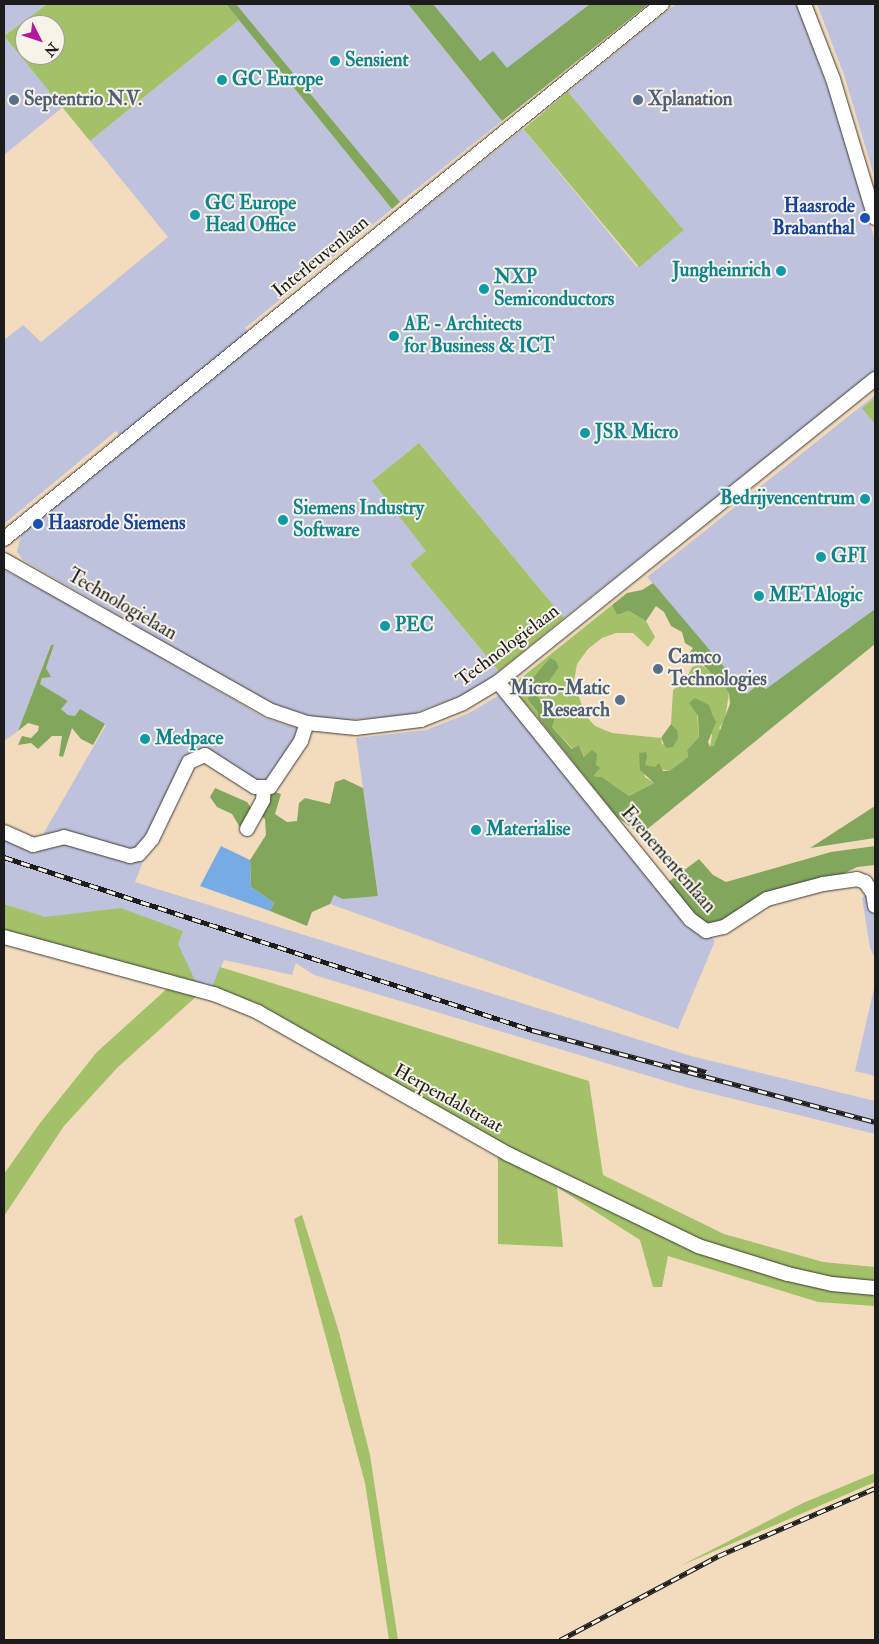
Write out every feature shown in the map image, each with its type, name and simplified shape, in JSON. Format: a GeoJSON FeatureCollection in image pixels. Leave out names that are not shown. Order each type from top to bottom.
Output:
{"type":"FeatureCollection","features":[{"type":"Feature","properties":{"kind":"street","name":"Interleuvenlaan"},"geometry":{"type":"LineString","coordinates":[[4,539],[662,4]]}},
{"type":"Feature","properties":{"kind":"street"},"geometry":{"type":"LineString","coordinates":[[804,4],[830,71],[875,218]]}},
{"type":"Feature","properties":{"kind":"street","name":"Technologielaan"},"geometry":{"type":"LineString","coordinates":[[4,560],[218,683],[269,710],[307,723],[356,728],[421,720],[463,703],[498,682],[875,379]]}},
{"type":"Feature","properties":{"kind":"street","name":"Evenementenlaan"},"geometry":{"type":"LineString","coordinates":[[498,682],[691,920],[706,931],[724,927],[767,898],[823,884],[857,879],[865,882],[873,893],[875,906]]}},
{"type":"Feature","properties":{"kind":"street"},"geometry":{"type":"LineString","coordinates":[[4,832],[34,845],[64,837],[130,856],[145,850],[189,762],[197,756],[213,758],[255,787],[264,789],[276,781],[301,742],[307,723]]}},
{"type":"Feature","properties":{"kind":"street"},"geometry":{"type":"LineString","coordinates":[[247,829],[263,800],[264,789]]}},
{"type":"Feature","properties":{"kind":"street","name":"Herpendalstraat"},"geometry":{"type":"LineString","coordinates":[[4,937],[214,994],[258,1012],[508,1154],[698,1246],[788,1274],[832,1284],[875,1288]]}},
{"type":"Feature","properties":{"kind":"shaded area"},"geometry":{"type":"Polygon","coordinates":[[[4,4],[47,4],[32,15],[15,15],[15,28],[4,36],[4,4]]]}},
{"type":"Feature","properties":{"kind":"shaded area"},"geometry":{"type":"Polygon","coordinates":[[[236,4],[408,4],[502,121],[400,202],[236,4]]]}},
{"type":"Feature","properties":{"kind":"shaded area"},"geometry":{"type":"Polygon","coordinates":[[[421,4],[648,4],[510,114],[421,4]]]}},
{"type":"Feature","properties":{"kind":"shaded area"},"geometry":{"type":"Polygon","coordinates":[[[676,4],[797,4],[831,96],[875,240],[875,371],[564,618],[419,443],[372,481],[427,551],[410,564],[499,671],[473,691],[407,716],[344,720],[308,716],[269,703],[23,560],[17,552],[21,534],[129,447],[116,431],[4,524],[4,340],[23,325],[41,342],[168,237],[90,141],[239,20],[392,209],[245,328],[257,342],[523,129],[637,267],[683,229],[568,92],[676,4]]]}},
{"type":"Feature","properties":{"kind":"shaded area"},"geometry":{"type":"Polygon","coordinates":[[[817,4],[875,4],[875,179],[844,75],[817,4]]]}},
{"type":"Feature","properties":{"kind":"shaded area"},"geometry":{"type":"Polygon","coordinates":[[[4,36],[15,49],[15,65],[28,65],[63,107],[4,155],[4,36]]]}},
{"type":"Feature","properties":{"kind":"shaded area"},"geometry":{"type":"Polygon","coordinates":[[[875,395],[875,609],[766,690],[757,685],[747,694],[647,577],[875,395]]]}},
{"type":"Feature","properties":{"kind":"shaded area"},"geometry":{"type":"Polygon","coordinates":[[[4,570],[66,602],[265,718],[306,731],[270,787],[197,756],[152,839],[135,882],[691,1056],[875,1101],[875,1134],[685,1087],[314,975],[296,963],[292,975],[224,960],[213,988],[197,986],[47,918],[4,904],[4,840],[34,850],[106,725],[68,715],[61,709],[68,701],[40,684],[54,645],[51,645],[18,731],[4,741],[4,570]]]}},
{"type":"Feature","properties":{"kind":"shaded area"},"geometry":{"type":"Polygon","coordinates":[[[504,692],[715,941],[678,1029],[330,904],[334,894],[378,895],[356,738],[426,730],[469,713],[504,692]]]}},
{"type":"Feature","properties":{"kind":"shaded area"},"geometry":{"type":"Polygon","coordinates":[[[875,887],[875,959],[870,948],[862,898],[875,887]]]}},
{"type":"Feature","properties":{"kind":"shaded area"},"geometry":{"type":"Polygon","coordinates":[[[875,984],[875,1076],[855,1071],[875,984]]]}},
{"type":"Feature","properties":{"kind":"green space"},"geometry":{"type":"Polygon","coordinates":[[[47,4],[226,4],[239,20],[90,141],[28,65],[65,65],[65,15],[32,15],[47,4]]]}},
{"type":"Feature","properties":{"kind":"green space"},"geometry":{"type":"Polygon","coordinates":[[[226,4],[236,4],[400,202],[392,209],[226,4]]]}},
{"type":"Feature","properties":{"kind":"green space"},"geometry":{"type":"Polygon","coordinates":[[[408,4],[433,4],[480,61],[493,51],[507,68],[590,4],[648,4],[502,121],[408,4]]]}},
{"type":"Feature","properties":{"kind":"green space"},"geometry":{"type":"Polygon","coordinates":[[[15,28],[15,49],[4,36],[15,28]]]}},
{"type":"Feature","properties":{"kind":"green space"},"geometry":{"type":"Polygon","coordinates":[[[568,92],[684,230],[639,267],[524,129],[568,92]]]}},
{"type":"Feature","properties":{"kind":"green space"},"geometry":{"type":"Polygon","coordinates":[[[875,398],[875,424],[862,408],[875,398]]]}},
{"type":"Feature","properties":{"kind":"green space"},"geometry":{"type":"Polygon","coordinates":[[[419,443],[564,618],[499,671],[410,564],[426,551],[372,481],[419,443]]]}},
{"type":"Feature","properties":{"kind":"green space"},"geometry":{"type":"Polygon","coordinates":[[[653,583],[747,694],[757,685],[766,689],[875,609],[875,644],[645,831],[636,831],[617,817],[538,718],[537,711],[528,700],[531,680],[550,658],[556,661],[559,667],[538,697],[555,717],[552,727],[572,749],[579,745],[584,757],[592,750],[597,754],[596,765],[600,768],[593,776],[602,777],[629,796],[654,783],[640,770],[639,753],[646,752],[645,765],[655,767],[659,763],[663,771],[669,771],[688,757],[687,750],[699,737],[698,716],[689,703],[695,698],[709,705],[716,722],[708,742],[710,747],[714,746],[730,704],[729,693],[720,680],[713,682],[710,672],[690,652],[693,648],[685,643],[682,632],[671,626],[664,612],[656,606],[646,621],[629,611],[617,615],[612,605],[627,593],[642,590],[653,583]]]}},
{"type":"Feature","properties":{"kind":"green space"},"geometry":{"type":"Polygon","coordinates":[[[612,605],[617,615],[629,611],[646,621],[655,637],[648,647],[633,633],[616,633],[602,638],[588,649],[577,664],[574,681],[586,716],[595,726],[612,733],[661,738],[662,745],[677,730],[671,724],[673,690],[686,679],[692,667],[700,664],[710,672],[713,682],[720,680],[729,693],[725,720],[719,728],[722,733],[714,747],[710,747],[712,735],[697,711],[699,737],[687,750],[688,757],[669,771],[644,765],[639,753],[645,777],[654,783],[629,796],[602,777],[593,776],[579,745],[573,749],[552,727],[546,703],[537,697],[559,667],[556,661],[528,700],[537,711],[538,718],[518,695],[516,689],[516,682],[612,605]]]}},
{"type":"Feature","properties":{"kind":"green space"},"geometry":{"type":"Polygon","coordinates":[[[51,645],[54,645],[46,668],[51,677],[42,678],[40,684],[68,701],[61,709],[68,715],[75,716],[80,709],[105,724],[93,745],[81,739],[72,728],[63,757],[59,756],[62,736],[52,736],[38,749],[31,743],[18,745],[22,736],[31,738],[38,731],[39,726],[28,723],[18,731],[51,645]]]}},
{"type":"Feature","properties":{"kind":"green space"},"geometry":{"type":"Polygon","coordinates":[[[671,724],[677,730],[678,738],[673,747],[666,748],[661,738],[671,724]]]}},
{"type":"Feature","properties":{"kind":"green space"},"geometry":{"type":"Polygon","coordinates":[[[344,779],[363,788],[378,896],[343,899],[334,895],[330,904],[312,912],[307,926],[270,911],[274,903],[251,887],[250,860],[266,835],[265,819],[257,813],[264,789],[281,794],[275,814],[287,822],[297,821],[299,803],[305,798],[330,804],[335,782],[344,779]]]}},
{"type":"Feature","properties":{"kind":"green space"},"geometry":{"type":"Polygon","coordinates":[[[215,788],[247,802],[254,812],[241,829],[232,814],[217,807],[210,797],[215,788]]]}},
{"type":"Feature","properties":{"kind":"green space"},"geometry":{"type":"Polygon","coordinates":[[[875,806],[875,838],[810,848],[875,806]]]}},
{"type":"Feature","properties":{"kind":"green space"},"geometry":{"type":"Polygon","coordinates":[[[875,846],[875,865],[857,867],[823,884],[767,899],[706,931],[663,886],[699,859],[713,875],[726,882],[831,852],[875,846]]]}},
{"type":"Feature","properties":{"kind":"green space"},"geometry":{"type":"Polygon","coordinates":[[[4,904],[45,917],[121,908],[183,931],[178,944],[198,987],[4,934],[4,904]]]}},
{"type":"Feature","properties":{"kind":"green space"},"geometry":{"type":"Polygon","coordinates":[[[220,967],[589,1081],[603,1175],[724,1234],[823,1262],[875,1267],[875,1306],[818,1302],[668,1256],[662,1287],[653,1287],[640,1240],[557,1187],[563,1247],[498,1244],[498,1154],[212,987],[220,967]]]}},
{"type":"Feature","properties":{"kind":"green space"},"geometry":{"type":"Polygon","coordinates":[[[170,986],[199,994],[117,1068],[64,1126],[4,1216],[4,1174],[40,1123],[97,1052],[170,986]]]}},
{"type":"Feature","properties":{"kind":"green space"},"geometry":{"type":"Polygon","coordinates":[[[302,1215],[339,1332],[370,1455],[398,1640],[389,1640],[365,1483],[294,1219],[302,1215]]]}},
{"type":"Feature","properties":{"kind":"green space"},"geometry":{"type":"Polygon","coordinates":[[[875,1473],[875,1482],[680,1566],[803,1503],[875,1473]]]}},
{"type":"Feature","properties":{"kind":"water"},"geometry":{"type":"Polygon","coordinates":[[[221,846],[250,860],[251,887],[274,903],[270,911],[200,886],[221,846]]]}},
{"type":"Feature","properties":{"kind":"railway"},"geometry":{"type":"LineString","coordinates":[[4,857],[532,1030],[875,1122]]}},
{"type":"Feature","properties":{"kind":"railway"},"geometry":{"type":"LineString","coordinates":[[671,1062],[707,1072]]}},
{"type":"Feature","properties":{"kind":"railway"},"geometry":{"type":"LineString","coordinates":[[560,1640],[718,1556],[875,1488]]}},
{"type":"Feature","properties":{"kind":"place","name":"Sensient"},"geometry":{"type":"Point","coordinates":[335,61]}},
{"type":"Feature","properties":{"kind":"place","name":"GC Europe"},"geometry":{"type":"Point","coordinates":[222,80]}},
{"type":"Feature","properties":{"kind":"place","name":"Septentrio N.V."},"geometry":{"type":"Point","coordinates":[14,100]}},
{"type":"Feature","properties":{"kind":"place","name":"Xplanation"},"geometry":{"type":"Point","coordinates":[638,100]}},
{"type":"Feature","properties":{"kind":"place","name":"GC Europe Head Office"},"geometry":{"type":"Point","coordinates":[195,215]}},
{"type":"Feature","properties":{"kind":"place","name":"Haasrode Brabanthal"},"geometry":{"type":"Point","coordinates":[865,218]}},
{"type":"Feature","properties":{"kind":"place","name":"Jungheinrich"},"geometry":{"type":"Point","coordinates":[781,271]}},
{"type":"Feature","properties":{"kind":"place","name":"NXP Semiconductors"},"geometry":{"type":"Point","coordinates":[484,289]}},
{"type":"Feature","properties":{"kind":"place","name":"AE - Architects for Business & ICT"},"geometry":{"type":"Point","coordinates":[394,336]}},
{"type":"Feature","properties":{"kind":"place","name":"JSR Micro"},"geometry":{"type":"Point","coordinates":[585,433]}},
{"type":"Feature","properties":{"kind":"place","name":"Bedrijvencentrum"},"geometry":{"type":"Point","coordinates":[865,499]}},
{"type":"Feature","properties":{"kind":"place","name":"Siemens Industry Software"},"geometry":{"type":"Point","coordinates":[283,520]}},
{"type":"Feature","properties":{"kind":"place","name":"Haasrode Siemens"},"geometry":{"type":"Point","coordinates":[38,524]}},
{"type":"Feature","properties":{"kind":"place","name":"GFI"},"geometry":{"type":"Point","coordinates":[821,557]}},
{"type":"Feature","properties":{"kind":"place","name":"METAlogic"},"geometry":{"type":"Point","coordinates":[759,596]}},
{"type":"Feature","properties":{"kind":"place","name":"PEC"},"geometry":{"type":"Point","coordinates":[385,626]}},
{"type":"Feature","properties":{"kind":"place","name":"Camco Technologies"},"geometry":{"type":"Point","coordinates":[658,669]}},
{"type":"Feature","properties":{"kind":"place","name":"Micro-Matic Research"},"geometry":{"type":"Point","coordinates":[620,700]}},
{"type":"Feature","properties":{"kind":"place","name":"Medpace"},"geometry":{"type":"Point","coordinates":[145,739]}},
{"type":"Feature","properties":{"kind":"place","name":"Materialise"},"geometry":{"type":"Point","coordinates":[476,830]}}]}
